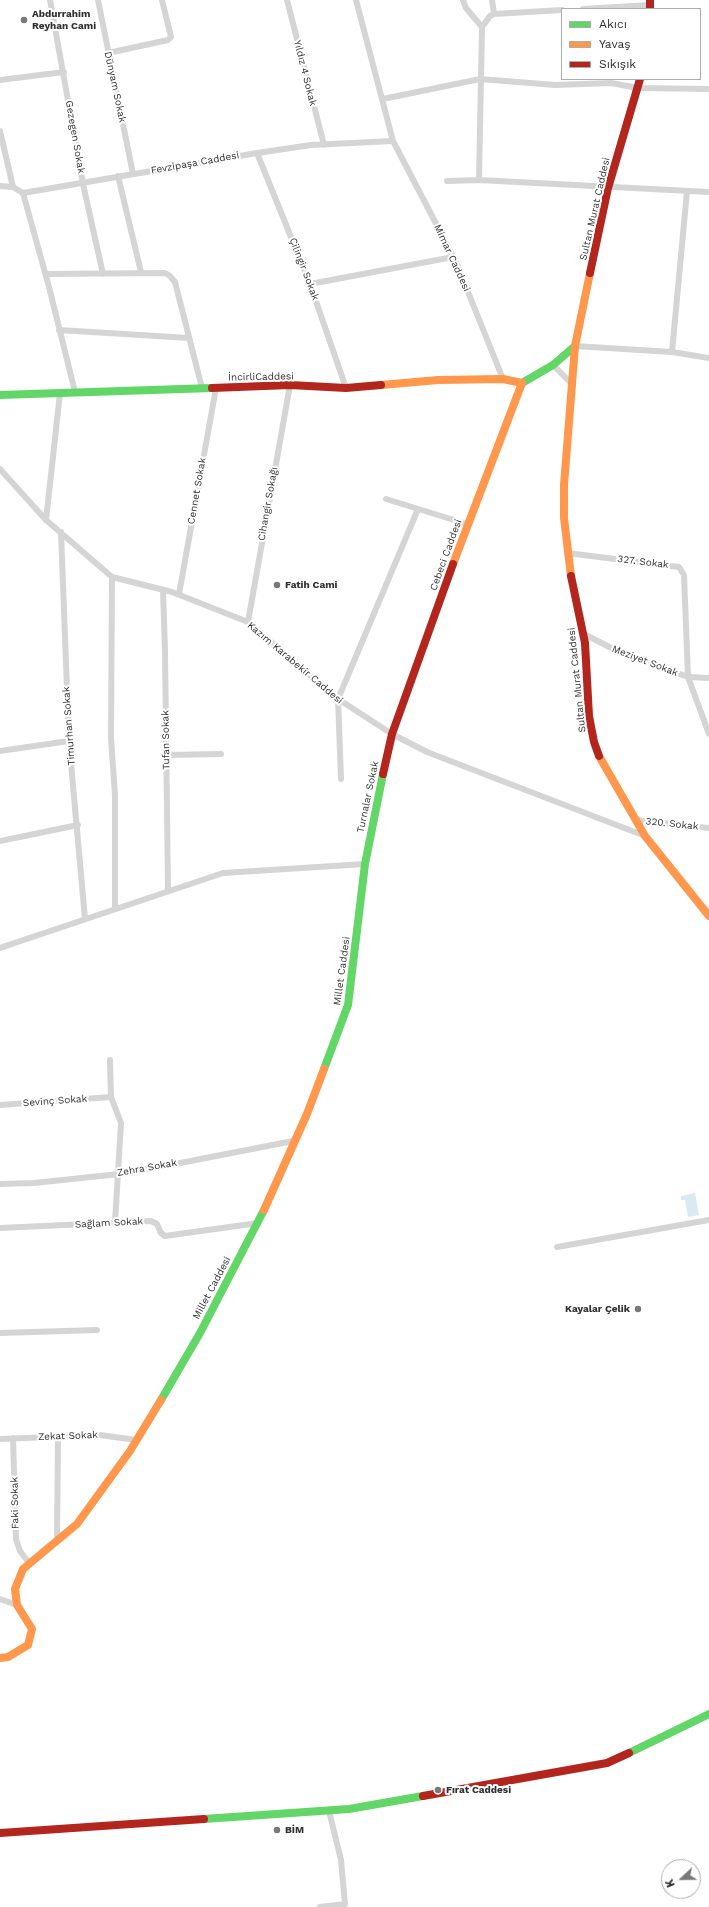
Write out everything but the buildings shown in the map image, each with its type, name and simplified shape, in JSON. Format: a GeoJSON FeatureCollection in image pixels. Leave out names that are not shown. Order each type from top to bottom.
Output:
{"type":"FeatureCollection","features":[{"type":"Feature","properties":{"kind":"street","name":"Gezegen Sokak"},"geometry":{"type":"LineString","coordinates":[[50,0],[83,184],[102,274]]}},
{"type":"Feature","properties":{"kind":"street","name":"Dünyam Sokak"},"geometry":{"type":"LineString","coordinates":[[98,0],[133,174]]}},
{"type":"Feature","properties":{"kind":"street"},"geometry":{"type":"LineString","coordinates":[[108,53],[168,40],[171,37],[162,0]]}},
{"type":"Feature","properties":{"kind":"street","name":"Yıldız 4 Sokak"},"geometry":{"type":"LineString","coordinates":[[286,0],[324,145]]}},
{"type":"Feature","properties":{"kind":"street"},"geometry":{"type":"LineString","coordinates":[[356,0],[383,99],[480,79],[555,85],[611,83],[638,88],[709,89]]}},
{"type":"Feature","properties":{"kind":"street"},"geometry":{"type":"LineString","coordinates":[[463,0],[466,8],[482,27]]}},
{"type":"Feature","properties":{"kind":"street"},"geometry":{"type":"LineString","coordinates":[[492,0],[494,14]]}},
{"type":"Feature","properties":{"kind":"street"},"geometry":{"type":"LineString","coordinates":[[600,8],[650,5]]}},
{"type":"Feature","properties":{"kind":"street"},"geometry":{"type":"LineString","coordinates":[[479,180],[482,27],[490,16],[494,14],[561,10]]}},
{"type":"Feature","properties":{"kind":"street"},"geometry":{"type":"LineString","coordinates":[[0,80],[64,72]]}},
{"type":"Feature","properties":{"kind":"street","name":"Sultan Murat Caddesi"},"geometry":{"type":"LineString","coordinates":[[640,80],[608,188],[575,346],[564,485],[564,518],[567,553],[584,634],[589,716],[594,742],[600,758],[645,836],[709,916]]}},
{"type":"Feature","properties":{"kind":"street","name":"Mimar Caddesi"},"geometry":{"type":"LineString","coordinates":[[383,99],[393,141],[453,257],[503,378]]}},
{"type":"Feature","properties":{"kind":"street"},"geometry":{"type":"LineString","coordinates":[[0,131],[13,188]]}},
{"type":"Feature","properties":{"kind":"street","name":"Fevzipaşa Caddesi"},"geometry":{"type":"LineString","coordinates":[[23,193],[83,184],[118,176],[257,153],[324,145],[393,141]]}},
{"type":"Feature","properties":{"kind":"street","name":"Çilingir Sokak"},"geometry":{"type":"LineString","coordinates":[[257,153],[310,284],[346,388]]}},
{"type":"Feature","properties":{"kind":"street"},"geometry":{"type":"LineString","coordinates":[[118,176],[141,272]]}},
{"type":"Feature","properties":{"kind":"street"},"geometry":{"type":"LineString","coordinates":[[447,181],[479,180],[608,188],[709,192]]}},
{"type":"Feature","properties":{"kind":"street"},"geometry":{"type":"LineString","coordinates":[[0,186],[13,188],[23,193],[46,274],[75,392]]}},
{"type":"Feature","properties":{"kind":"street"},"geometry":{"type":"LineString","coordinates":[[672,352],[687,191]]}},
{"type":"Feature","properties":{"kind":"street"},"geometry":{"type":"LineString","coordinates":[[310,284],[453,257]]}},
{"type":"Feature","properties":{"kind":"street"},"geometry":{"type":"LineString","coordinates":[[46,274],[141,272],[165,273],[175,282],[202,388]]}},
{"type":"Feature","properties":{"kind":"street"},"geometry":{"type":"LineString","coordinates":[[59,330],[190,338]]}},
{"type":"Feature","properties":{"kind":"street"},"geometry":{"type":"LineString","coordinates":[[522,383],[553,365],[575,346],[672,352],[709,358]]}},
{"type":"Feature","properties":{"kind":"street"},"geometry":{"type":"LineString","coordinates":[[553,365],[573,385]]}},
{"type":"Feature","properties":{"kind":"street","name":"İncirliCaddesi"},"geometry":{"type":"LineString","coordinates":[[0,395],[290,385],[346,388],[438,380],[503,378],[522,383]]}},
{"type":"Feature","properties":{"kind":"street","name":"Cebeci Caddesi"},"geometry":{"type":"LineString","coordinates":[[392,734],[467,524],[522,383]]}},
{"type":"Feature","properties":{"kind":"street","name":"Cihangir Sokağı"},"geometry":{"type":"LineString","coordinates":[[248,622],[290,385]]}},
{"type":"Feature","properties":{"kind":"street","name":"Cennet Sokak"},"geometry":{"type":"LineString","coordinates":[[179,594],[216,388]]}},
{"type":"Feature","properties":{"kind":"street"},"geometry":{"type":"LineString","coordinates":[[46,520],[60,393]]}},
{"type":"Feature","properties":{"kind":"street","name":"Kazım Karabekir Caddesi"},"geometry":{"type":"LineString","coordinates":[[0,469],[46,520],[112,577],[179,594],[248,622],[338,699],[392,734],[428,752],[645,836]]}},
{"type":"Feature","properties":{"kind":"street"},"geometry":{"type":"LineString","coordinates":[[386,499],[467,524]]}},
{"type":"Feature","properties":{"kind":"street"},"geometry":{"type":"LineString","coordinates":[[341,779],[338,699],[418,509]]}},
{"type":"Feature","properties":{"kind":"street","name":"Timurhan Sokak"},"geometry":{"type":"LineString","coordinates":[[60,532],[69,741],[78,825],[85,919]]}},
{"type":"Feature","properties":{"kind":"street","name":"327. Sokak"},"geometry":{"type":"LineString","coordinates":[[567,553],[679,567],[684,575],[688,678]]}},
{"type":"Feature","properties":{"kind":"street"},"geometry":{"type":"LineString","coordinates":[[112,577],[111,738],[115,795],[115,909]]}},
{"type":"Feature","properties":{"kind":"street","name":"Tufan Sokak"},"geometry":{"type":"LineString","coordinates":[[163,590],[168,891]]}},
{"type":"Feature","properties":{"kind":"street","name":"Meziyet Sokak"},"geometry":{"type":"LineString","coordinates":[[584,634],[621,653],[688,678],[709,678]]}},
{"type":"Feature","properties":{"kind":"street"},"geometry":{"type":"LineString","coordinates":[[688,678],[709,734]]}},
{"type":"Feature","properties":{"kind":"street","name":"Turnalar Sokak"},"geometry":{"type":"LineString","coordinates":[[365,864],[392,734]]}},
{"type":"Feature","properties":{"kind":"street"},"geometry":{"type":"LineString","coordinates":[[0,752],[69,741]]}},
{"type":"Feature","properties":{"kind":"street"},"geometry":{"type":"LineString","coordinates":[[166,755],[221,754]]}},
{"type":"Feature","properties":{"kind":"street","name":"320. Sokak"},"geometry":{"type":"LineString","coordinates":[[636,820],[709,828]]}},
{"type":"Feature","properties":{"kind":"street"},"geometry":{"type":"LineString","coordinates":[[0,841],[78,825]]}},
{"type":"Feature","properties":{"kind":"street"},"geometry":{"type":"LineString","coordinates":[[0,948],[222,873],[365,864]]}},
{"type":"Feature","properties":{"kind":"street","name":"Millet Caddesi"},"geometry":{"type":"LineString","coordinates":[[17,1605],[15,1589],[23,1569],[77,1524],[136,1440],[200,1333],[258,1223],[306,1114],[348,1005],[365,864]]}},
{"type":"Feature","properties":{"kind":"street"},"geometry":{"type":"LineString","coordinates":[[110,1060],[111,1097],[120,1123],[119,1174],[115,1222]]}},
{"type":"Feature","properties":{"kind":"street","name":"Sevinç Sokak"},"geometry":{"type":"LineString","coordinates":[[0,1105],[111,1097]]}},
{"type":"Feature","properties":{"kind":"street","name":"Zehra Sokak"},"geometry":{"type":"LineString","coordinates":[[0,1184],[34,1183],[119,1174],[293,1141]]}},
{"type":"Feature","properties":{"kind":"street"},"geometry":{"type":"LineString","coordinates":[[557,1247],[709,1220]]}},
{"type":"Feature","properties":{"kind":"street","name":"Sağlam Sokak"},"geometry":{"type":"LineString","coordinates":[[0,1228],[150,1221],[157,1224],[160,1233],[165,1236],[258,1223]]}},
{"type":"Feature","properties":{"kind":"street"},"geometry":{"type":"LineString","coordinates":[[0,1333],[97,1330]]}},
{"type":"Feature","properties":{"kind":"street"},"geometry":{"type":"LineString","coordinates":[[57,1540],[58,1435]]}},
{"type":"Feature","properties":{"kind":"street","name":"Zekat Sokak"},"geometry":{"type":"LineString","coordinates":[[0,1439],[58,1435],[100,1435],[136,1440]]}},
{"type":"Feature","properties":{"kind":"street","name":"Faki Sokak"},"geometry":{"type":"LineString","coordinates":[[13,1438],[16,1539],[20,1551],[30,1564]]}},
{"type":"Feature","properties":{"kind":"street"},"geometry":{"type":"LineString","coordinates":[[0,1599],[17,1605],[32,1629],[28,1646],[8,1657],[0,1658]]}},
{"type":"Feature","properties":{"kind":"street"},"geometry":{"type":"LineString","coordinates":[[0,1833],[349,1809],[607,1763],[647,1746],[709,1714]]}},
{"type":"Feature","properties":{"kind":"street"},"geometry":{"type":"LineString","coordinates":[[320,1907],[345,1904],[341,1860],[329,1810]]}},
{"type":"Feature","properties":{"kind":"shaded area"},"geometry":{"type":"Polygon","coordinates":[[[695,1193],[699,1215],[688,1217],[685,1200],[681,1200],[681,1196],[695,1193]]]}},
{"type":"Feature","properties":{"kind":"traffic: fast"},"geometry":{"type":"LineString","coordinates":[[522,383],[553,365],[575,346]]}},
{"type":"Feature","properties":{"kind":"traffic: fast"},"geometry":{"type":"LineString","coordinates":[[0,395],[212,388]]}},
{"type":"Feature","properties":{"kind":"traffic: fast"},"geometry":{"type":"LineString","coordinates":[[324,1069],[348,1005],[365,864],[383,774]]}},
{"type":"Feature","properties":{"kind":"traffic: fast"},"geometry":{"type":"LineString","coordinates":[[161,1400],[200,1333],[264,1210]]}},
{"type":"Feature","properties":{"kind":"traffic: fast"},"geometry":{"type":"LineString","coordinates":[[629,1753],[709,1714]]}},
{"type":"Feature","properties":{"kind":"traffic: fast"},"geometry":{"type":"LineString","coordinates":[[204,1819],[349,1809],[423,1796]]}},
{"type":"Feature","properties":{"kind":"traffic: slow"},"geometry":{"type":"LineString","coordinates":[[571,576],[564,518],[564,485],[575,346],[590,273]]}},
{"type":"Feature","properties":{"kind":"traffic: slow"},"geometry":{"type":"LineString","coordinates":[[381,385],[438,380],[503,379],[522,383]]}},
{"type":"Feature","properties":{"kind":"traffic: slow"},"geometry":{"type":"LineString","coordinates":[[453,564],[522,383]]}},
{"type":"Feature","properties":{"kind":"traffic: slow"},"geometry":{"type":"LineString","coordinates":[[599,756],[645,836],[709,916]]}},
{"type":"Feature","properties":{"kind":"traffic: slow"},"geometry":{"type":"LineString","coordinates":[[264,1210],[307,1114],[324,1069]]}},
{"type":"Feature","properties":{"kind":"traffic: slow"},"geometry":{"type":"LineString","coordinates":[[0,1658],[8,1657],[28,1645],[32,1629],[17,1605],[15,1589],[23,1569],[77,1524],[130,1451],[161,1400]]}},
{"type":"Feature","properties":{"kind":"traffic: jam"},"geometry":{"type":"LineString","coordinates":[[650,0],[650,8]]}},
{"type":"Feature","properties":{"kind":"traffic: jam"},"geometry":{"type":"LineString","coordinates":[[590,273],[608,188],[640,80]]}},
{"type":"Feature","properties":{"kind":"traffic: jam"},"geometry":{"type":"LineString","coordinates":[[212,388],[290,385],[346,388],[381,385]]}},
{"type":"Feature","properties":{"kind":"traffic: jam"},"geometry":{"type":"LineString","coordinates":[[383,774],[392,734],[453,564]]}},
{"type":"Feature","properties":{"kind":"traffic: jam"},"geometry":{"type":"LineString","coordinates":[[571,576],[585,643],[589,716],[594,742],[599,756]]}},
{"type":"Feature","properties":{"kind":"traffic: jam"},"geometry":{"type":"LineString","coordinates":[[423,1796],[607,1763],[629,1753]]}},
{"type":"Feature","properties":{"kind":"traffic: jam"},"geometry":{"type":"LineString","coordinates":[[0,1833],[204,1819]]}},
{"type":"Feature","properties":{"kind":"place","name":"Abdurrahim Reyhan Cami"},"geometry":{"type":"Point","coordinates":[24,20]}},
{"type":"Feature","properties":{"kind":"place","name":"Fatih Cami"},"geometry":{"type":"Point","coordinates":[277,585]}},
{"type":"Feature","properties":{"kind":"place","name":"Kayalar Çelik"},"geometry":{"type":"Point","coordinates":[638,1309]}},
{"type":"Feature","properties":{"kind":"place","name":"Fırat Caddesi"},"geometry":{"type":"Point","coordinates":[438,1790]}},
{"type":"Feature","properties":{"kind":"place","name":"BİM"},"geometry":{"type":"Point","coordinates":[277,1830]}}]}
